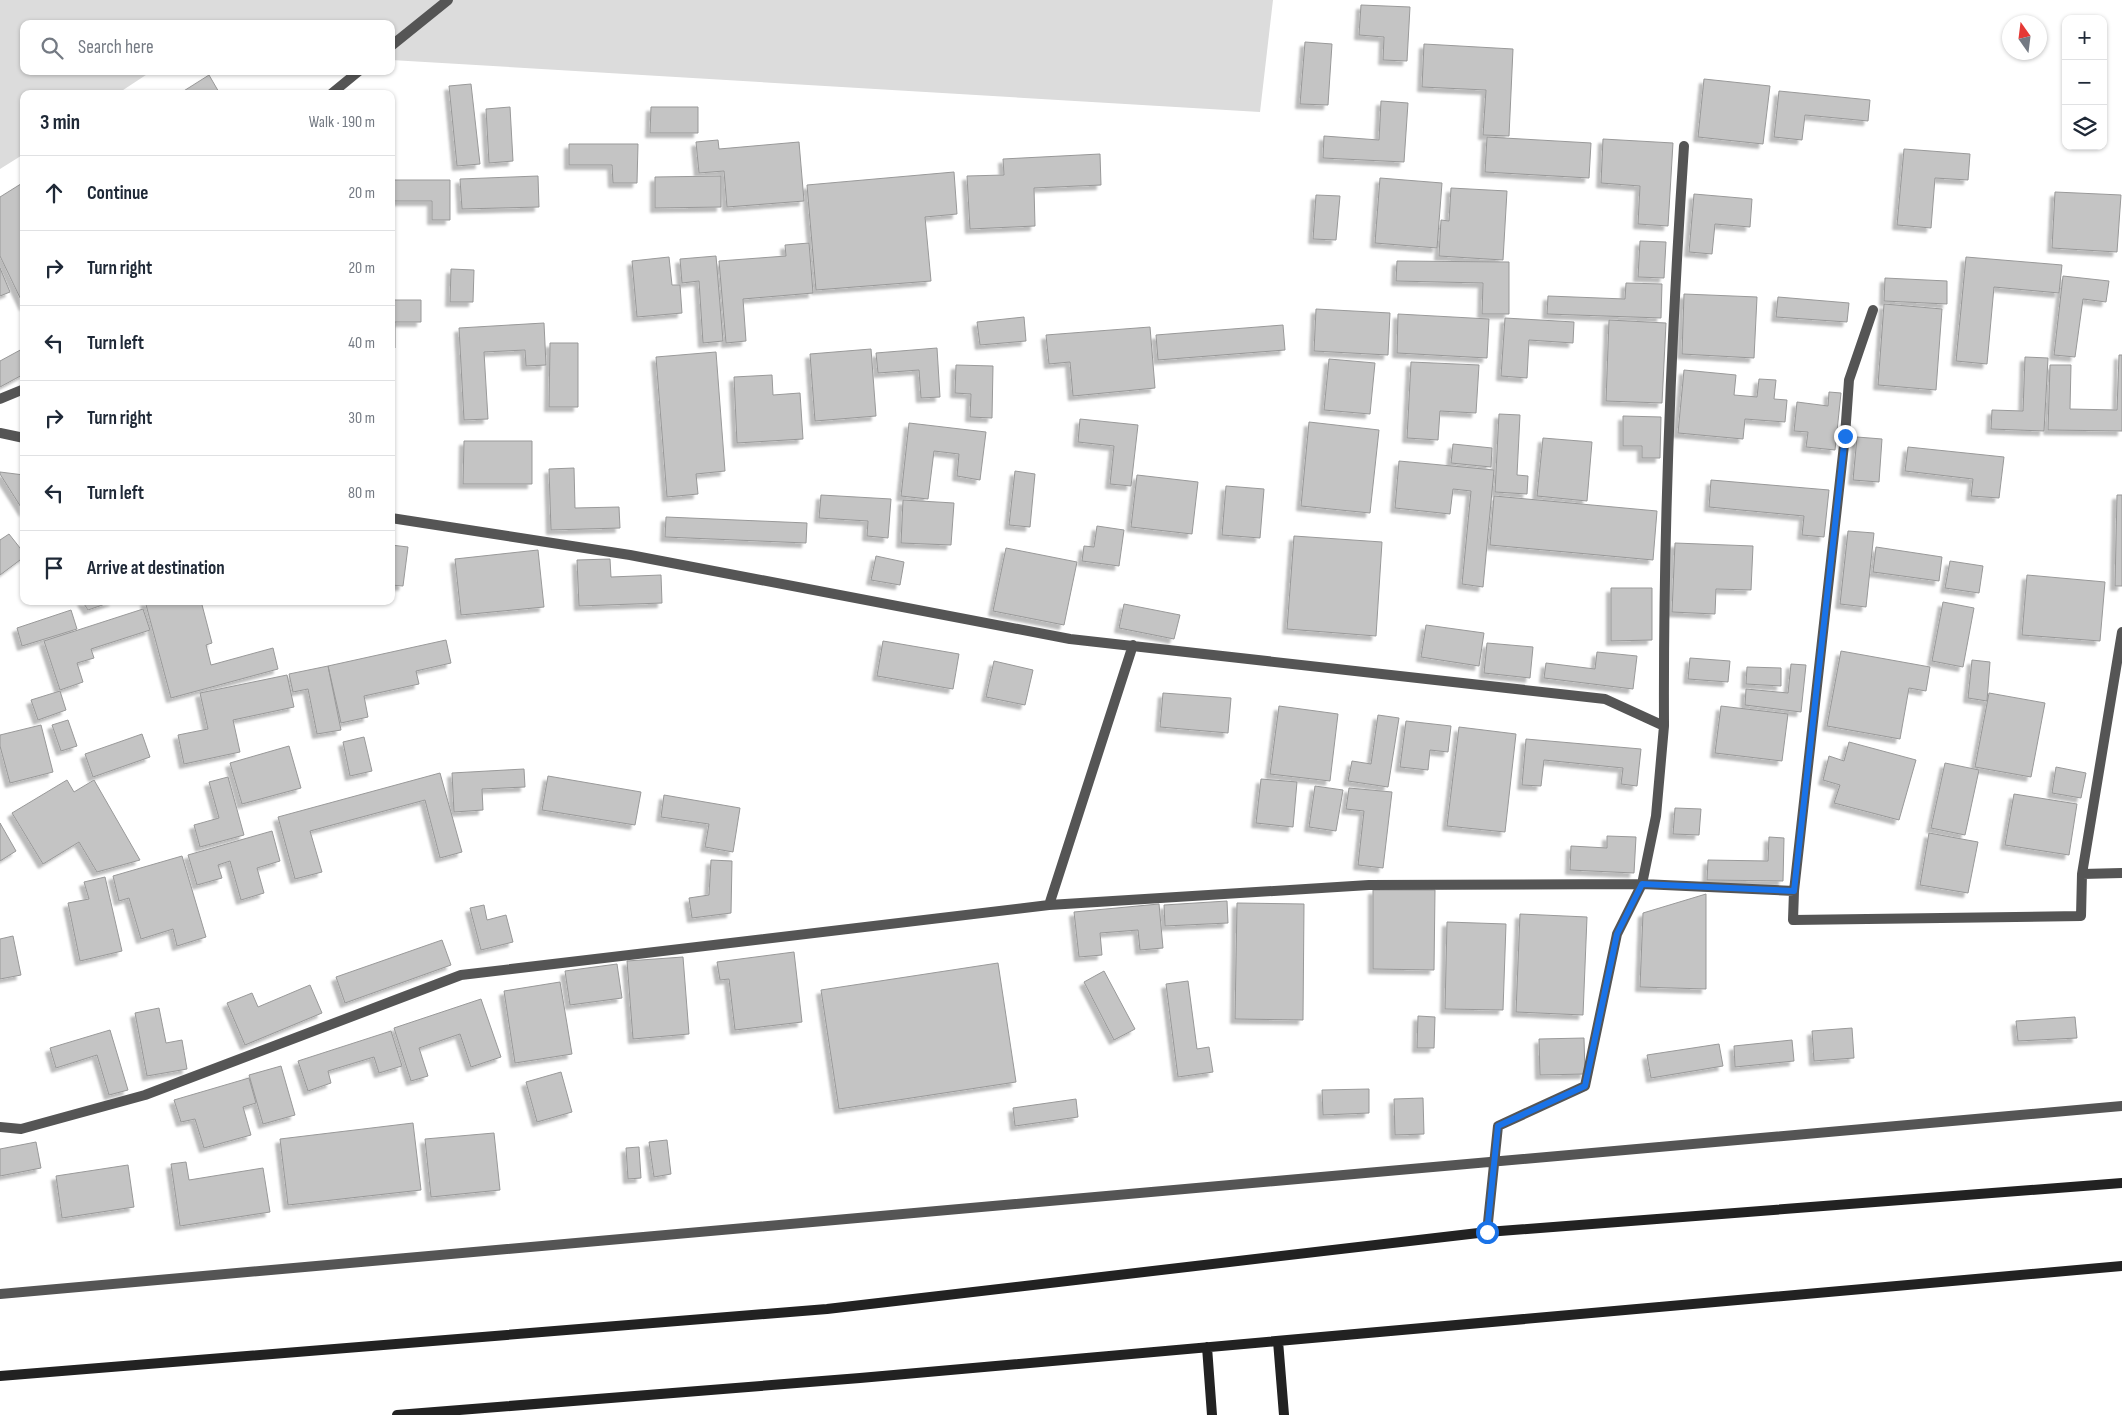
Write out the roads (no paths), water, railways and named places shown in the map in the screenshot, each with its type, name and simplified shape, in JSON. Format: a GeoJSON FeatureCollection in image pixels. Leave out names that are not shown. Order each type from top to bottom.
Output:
{"type":"FeatureCollection","features":[{"type":"Feature","properties":{"kind":"main road"},"geometry":{"type":"LineString","coordinates":[[0,1376],[827,1309],[1487,1232],[2122,1183]]}},
{"type":"Feature","properties":{"kind":"main road"},"geometry":{"type":"LineString","coordinates":[[397,1415],[1278,1341],[2122,1266]]}},
{"type":"Feature","properties":{"kind":"main road"},"geometry":{"type":"LineString","coordinates":[[1278,1341],[1284,1415]]}},
{"type":"Feature","properties":{"kind":"main road"},"geometry":{"type":"LineString","coordinates":[[1206,1347],[1212,1415]]}},
{"type":"Feature","properties":{"kind":"street"},"geometry":{"type":"LineString","coordinates":[[395,43],[448,0]]}},
{"type":"Feature","properties":{"kind":"street"},"geometry":{"type":"LineString","coordinates":[[337,90],[355,75]]}},
{"type":"Feature","properties":{"kind":"street"},"geometry":{"type":"LineString","coordinates":[[1487,1232],[1498,1126],[1585,1086],[1617,934],[1642,884],[1656,816],[1664,726],[1663,585],[1674,296],[1684,146]]}},
{"type":"Feature","properties":{"kind":"street"},"geometry":{"type":"LineString","coordinates":[[1872,310],[1849,380],[1844,446],[1794,891],[1793,920],[2081,916],[2082,874],[2122,632]]}},
{"type":"Feature","properties":{"kind":"street"},"geometry":{"type":"LineString","coordinates":[[0,399],[20,391]]}},
{"type":"Feature","properties":{"kind":"street"},"geometry":{"type":"LineString","coordinates":[[0,433],[20,437]]}},
{"type":"Feature","properties":{"kind":"street"},"geometry":{"type":"LineString","coordinates":[[395,519],[630,555],[1070,638],[1605,699],[1664,726]]}},
{"type":"Feature","properties":{"kind":"street"},"geometry":{"type":"LineString","coordinates":[[1049,905],[1133,645]]}},
{"type":"Feature","properties":{"kind":"street"},"geometry":{"type":"LineString","coordinates":[[2082,874],[2122,873]]}},
{"type":"Feature","properties":{"kind":"street"},"geometry":{"type":"LineString","coordinates":[[0,1128],[21,1129],[145,1096],[461,975],[1049,905],[1369,885],[1642,884],[1794,891]]}},
{"type":"Feature","properties":{"kind":"street"},"geometry":{"type":"LineString","coordinates":[[0,1294],[1494,1160],[2122,1106]]}}]}
